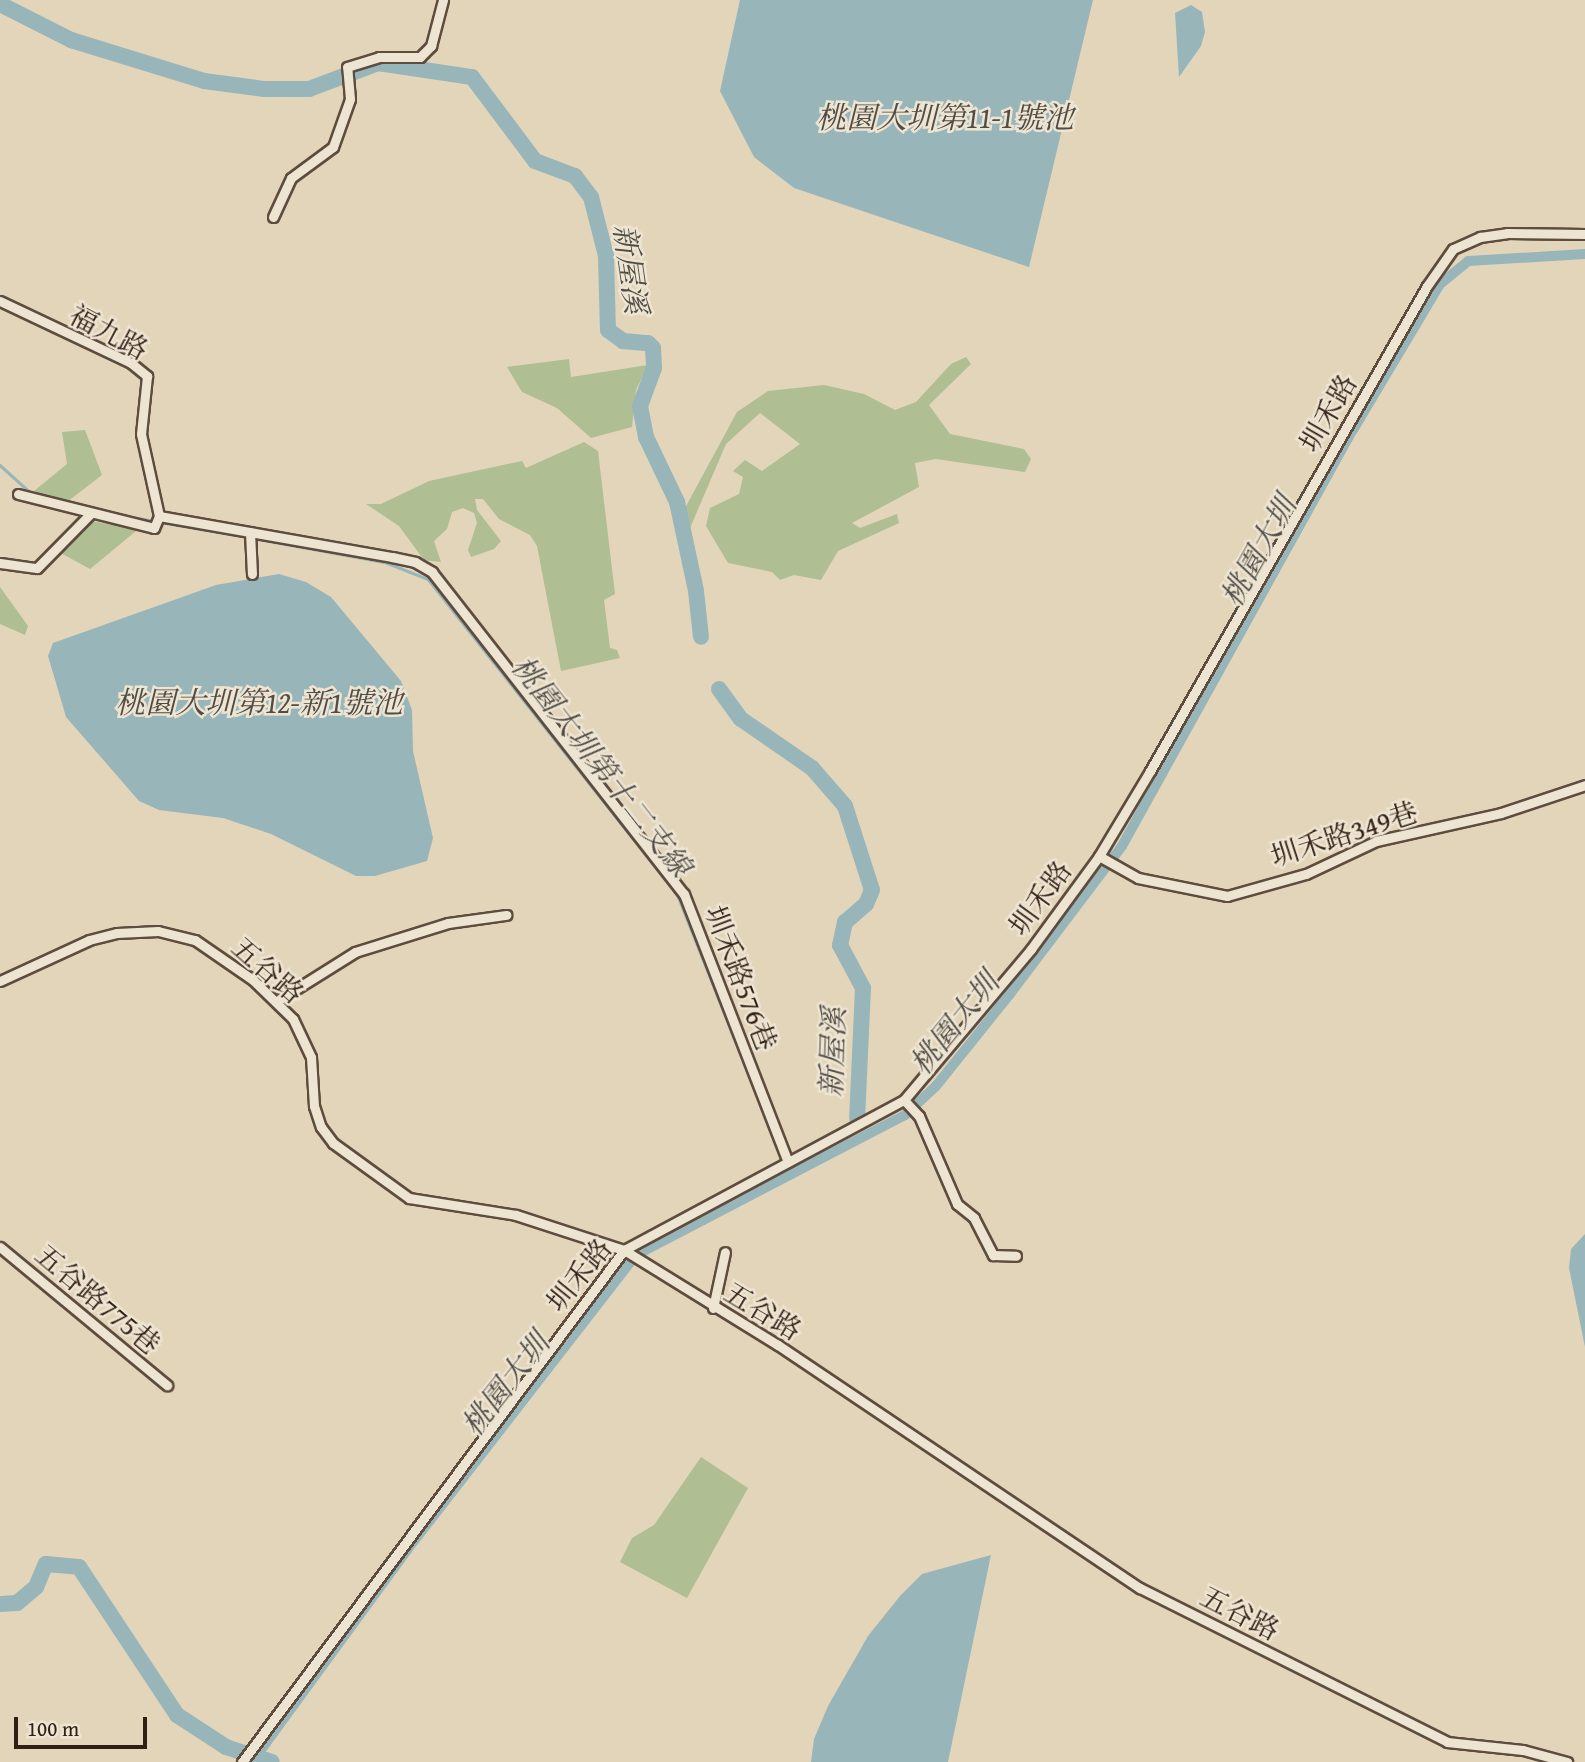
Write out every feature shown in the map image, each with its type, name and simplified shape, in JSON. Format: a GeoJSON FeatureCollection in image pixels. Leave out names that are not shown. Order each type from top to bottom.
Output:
{"type":"FeatureCollection","features":[{"type":"Feature","properties":{"kind":"street"},"geometry":{"type":"LineString","coordinates":[[273,217],[291,178],[333,147],[350,99],[348,74],[351,62],[379,57],[420,57],[431,46],[443,0]]}},
{"type":"Feature","properties":{"kind":"street","name":"圳禾路"},"geometry":{"type":"LineString","coordinates":[[245,1758],[629,1253],[788,1161],[906,1101],[1031,949],[1101,857],[1427,286],[1453,249],[1480,237],[1507,233],[1585,234]]}},
{"type":"Feature","properties":{"kind":"street","name":"福九路"},"geometry":{"type":"LineString","coordinates":[[0,301],[131,363],[147,376],[141,434],[159,516]]}},
{"type":"Feature","properties":{"kind":"street"},"geometry":{"type":"LineString","coordinates":[[18,494],[154,528],[159,516]]}},
{"type":"Feature","properties":{"kind":"street"},"geometry":{"type":"LineString","coordinates":[[0,563],[37,568],[90,514]]}},
{"type":"Feature","properties":{"kind":"street","name":"圳禾路576巷"},"geometry":{"type":"LineString","coordinates":[[159,516],[415,562],[432,572],[684,894],[788,1161]]}},
{"type":"Feature","properties":{"kind":"street"},"geometry":{"type":"LineString","coordinates":[[250,532],[252,574]]}},
{"type":"Feature","properties":{"kind":"street","name":"圳禾路349巷"},"geometry":{"type":"LineString","coordinates":[[1101,857],[1138,878],[1227,897],[1306,874],[1376,841],[1502,813],[1585,785]]}},
{"type":"Feature","properties":{"kind":"street"},"geometry":{"type":"LineString","coordinates":[[277,1001],[355,952],[448,923],[506,915]]}},
{"type":"Feature","properties":{"kind":"street","name":"五谷路"},"geometry":{"type":"LineString","coordinates":[[0,981],[89,940],[158,931],[195,940],[277,1001],[293,1019],[311,1057],[314,1106],[321,1127],[334,1143],[409,1198],[516,1215],[629,1253],[713,1308],[778,1345],[1140,1588],[1447,1742],[1523,1750],[1567,1762]]}},
{"type":"Feature","properties":{"kind":"street"},"geometry":{"type":"LineString","coordinates":[[906,1101],[917,1112],[957,1204],[974,1218],[993,1255],[1016,1256]]}},
{"type":"Feature","properties":{"kind":"street","name":"五谷路775巷"},"geometry":{"type":"LineString","coordinates":[[0,1247],[167,1385]]}},
{"type":"Feature","properties":{"kind":"street"},"geometry":{"type":"LineString","coordinates":[[713,1308],[725,1252]]}},
{"type":"Feature","properties":{"kind":"green space"},"geometry":{"type":"Polygon","coordinates":[[[966,357],[971,364],[929,405],[950,434],[1024,449],[1031,459],[1025,472],[936,459],[915,463],[919,487],[852,523],[860,528],[897,514],[899,523],[838,551],[821,580],[794,575],[780,580],[772,572],[728,563],[706,526],[710,508],[739,494],[743,477],[733,471],[745,460],[762,471],[800,444],[760,413],[726,444],[690,528],[684,510],[737,412],[768,391],[824,385],[864,394],[895,410],[916,402],[951,364],[966,357]]]}},
{"type":"Feature","properties":{"kind":"green space"},"geometry":{"type":"Polygon","coordinates":[[[569,359],[571,377],[648,365],[636,390],[632,427],[591,438],[557,408],[522,392],[507,367],[569,359]]]}},
{"type":"Feature","properties":{"kind":"green space"},"geometry":{"type":"Polygon","coordinates":[[[85,430],[102,475],[67,502],[34,491],[67,464],[62,432],[85,430]]]}},
{"type":"Feature","properties":{"kind":"green space"},"geometry":{"type":"Polygon","coordinates":[[[584,442],[598,451],[615,594],[604,600],[610,648],[617,650],[620,658],[561,671],[537,546],[530,535],[499,519],[483,499],[475,499],[477,510],[501,541],[494,549],[471,557],[468,550],[477,523],[474,513],[463,508],[452,512],[447,529],[434,541],[441,562],[424,560],[399,526],[366,504],[381,504],[429,481],[522,461],[526,468],[584,442]]]}},
{"type":"Feature","properties":{"kind":"green space"},"geometry":{"type":"Polygon","coordinates":[[[84,520],[133,528],[136,531],[90,569],[55,550],[84,520]]]}},
{"type":"Feature","properties":{"kind":"green space"},"geometry":{"type":"Polygon","coordinates":[[[0,587],[28,626],[25,635],[0,624],[0,587]]]}},
{"type":"Feature","properties":{"kind":"green space"},"geometry":{"type":"Polygon","coordinates":[[[701,1457],[748,1488],[687,1598],[620,1562],[632,1538],[654,1525],[701,1457]]]}},
{"type":"Feature","properties":{"kind":"water","name":"桃園大圳第11-1號池"},"geometry":{"type":"Polygon","coordinates":[[[740,0],[1093,0],[1029,267],[794,188],[754,157],[720,91],[740,0]]]}},
{"type":"Feature","properties":{"kind":"water"},"geometry":{"type":"Polygon","coordinates":[[[1191,5],[1202,12],[1205,32],[1201,46],[1179,77],[1175,13],[1191,5]]]}},
{"type":"Feature","properties":{"kind":"water","name":"桃園大圳第12-新1號池"},"geometry":{"type":"Polygon","coordinates":[[[279,574],[306,582],[331,597],[401,681],[412,710],[413,751],[433,838],[427,861],[375,876],[356,876],[271,834],[223,818],[159,810],[139,801],[66,717],[48,656],[53,643],[216,585],[279,574]]]}},
{"type":"Feature","properties":{"kind":"water"},"geometry":{"type":"Polygon","coordinates":[[[1585,1234],[1585,1347],[1569,1268],[1571,1249],[1585,1234]]]}},
{"type":"Feature","properties":{"kind":"water"},"geometry":{"type":"Polygon","coordinates":[[[991,1555],[948,1762],[811,1762],[814,1739],[828,1706],[868,1636],[900,1596],[922,1574],[991,1555]]]}},
{"type":"Feature","properties":{"kind":"waterway","name":"新屋溪"},"geometry":{"type":"LineString","coordinates":[[0,4],[71,40],[204,81],[264,89],[309,89],[378,63],[472,77],[535,161],[575,176],[591,197],[606,256],[608,330],[623,341],[648,343],[653,348],[654,368],[640,406],[646,437],[677,502],[696,591],[701,637]]}},
{"type":"Feature","properties":{"kind":"waterway","name":"桃園大圳"},"geometry":{"type":"LineString","coordinates":[[252,1762],[414,1541],[636,1255],[905,1115],[936,1086],[1010,994],[1122,846],[1353,430],[1440,284],[1468,261],[1585,254]]}},
{"type":"Feature","properties":{"kind":"waterway","name":"桃園大圳第十二支線"},"geometry":{"type":"LineString","coordinates":[[0,465],[31,493]]}},
{"type":"Feature","properties":{"kind":"waterway","name":"桃園大圳第十二支線"},"geometry":{"type":"LineString","coordinates":[[115,514],[154,521]]}},
{"type":"Feature","properties":{"kind":"waterway","name":"桃園大圳第十二支線"},"geometry":{"type":"LineString","coordinates":[[160,522],[247,537]]}},
{"type":"Feature","properties":{"kind":"waterway","name":"桃園大圳第十二支線"},"geometry":{"type":"LineString","coordinates":[[258,539],[385,562],[428,579],[678,896],[773,1136]]}},
{"type":"Feature","properties":{"kind":"waterway","name":"新屋溪"},"geometry":{"type":"LineString","coordinates":[[719,689],[741,719],[812,768],[845,806],[872,890],[866,904],[845,922],[840,945],[863,988],[857,1118]]}},
{"type":"Feature","properties":{"kind":"waterway","name":"桃園大圳第十二支線"},"geometry":{"type":"LineString","coordinates":[[785,1165],[790,1175]]}},
{"type":"Feature","properties":{"kind":"waterway"},"geometry":{"type":"LineString","coordinates":[[0,1604],[17,1603],[36,1587],[46,1564],[79,1567],[177,1715],[226,1747],[272,1762]]}}]}
